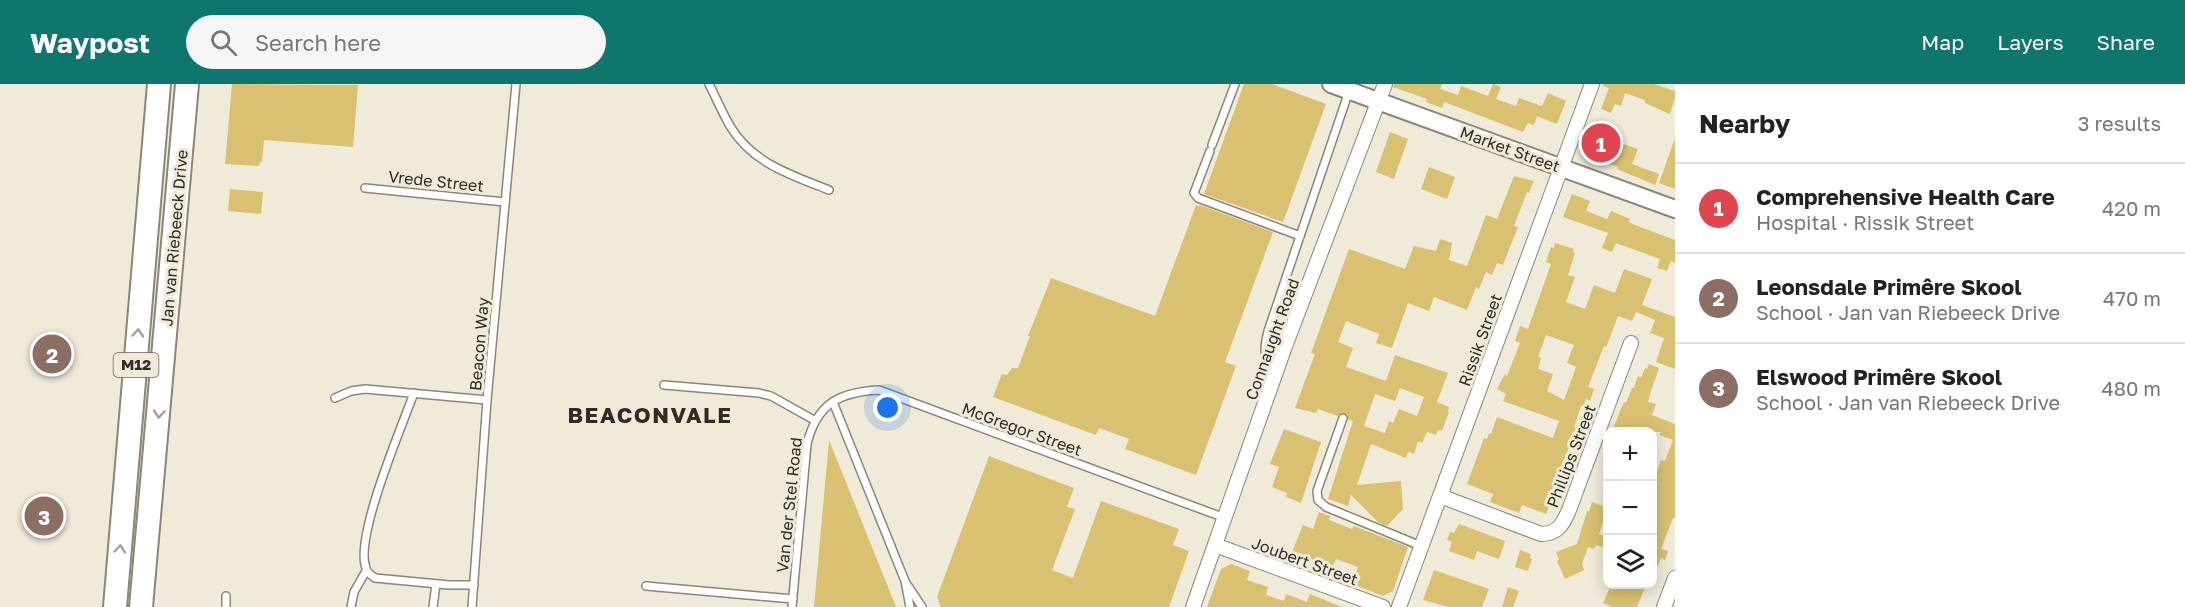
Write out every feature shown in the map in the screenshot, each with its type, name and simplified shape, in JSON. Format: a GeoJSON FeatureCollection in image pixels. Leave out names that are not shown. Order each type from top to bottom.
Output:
{"type":"FeatureCollection","features":[{"type":"Feature","properties":{"kind":"main road","name":"Jan van Riebeeck Drive"},"geometry":{"type":"LineString","coordinates":[[115,607],[159,84]]}},
{"type":"Feature","properties":{"kind":"main road","name":"Jan van Riebeeck Drive"},"geometry":{"type":"LineString","coordinates":[[141,607],[187,84]]}},
{"type":"Feature","properties":{"kind":"street","name":"Market Street"},"geometry":{"type":"LineString","coordinates":[[1331,84],[1675,209]]}},
{"type":"Feature","properties":{"kind":"street","name":"Connaught Road"},"geometry":{"type":"LineString","coordinates":[[1192,607],[1278,368],[1385,84]]}},
{"type":"Feature","properties":{"kind":"street","name":"Rissik Street"},"geometry":{"type":"LineString","coordinates":[[1399,607],[1592,84]]}},
{"type":"Feature","properties":{"kind":"street","name":"Phillips Street"},"geometry":{"type":"LineString","coordinates":[[1440,496],[1541,534],[1548,534],[1560,527],[1569,510],[1631,342]]}},
{"type":"Feature","properties":{"kind":"street","name":"Joubert Street"},"geometry":{"type":"LineString","coordinates":[[1215,545],[1383,607]]}},
{"type":"Feature","properties":{"kind":"street"},"geometry":{"type":"LineString","coordinates":[[1664,607],[1675,578]]}},
{"type":"Feature","properties":{"kind":"lane","name":"Beacon Way"},"geometry":{"type":"LineString","coordinates":[[472,607],[487,400],[516,84]]}},
{"type":"Feature","properties":{"kind":"lane"},"geometry":{"type":"LineString","coordinates":[[709,84],[731,127],[747,148],[763,161],[780,170],[829,190]]}},
{"type":"Feature","properties":{"kind":"lane"},"geometry":{"type":"LineString","coordinates":[[1235,84],[1194,193],[1198,198],[1300,236]]}},
{"type":"Feature","properties":{"kind":"lane"},"geometry":{"type":"LineString","coordinates":[[1278,368],[1268,360],[1264,347],[1349,91]]}},
{"type":"Feature","properties":{"kind":"lane","name":"Vrede Street"},"geometry":{"type":"LineString","coordinates":[[365,188],[505,202]]}},
{"type":"Feature","properties":{"kind":"lane"},"geometry":{"type":"LineString","coordinates":[[1282,288],[1305,296]]}},
{"type":"Feature","properties":{"kind":"lane","name":"Van der Stel Road"},"geometry":{"type":"LineString","coordinates":[[664,385],[759,393],[778,400],[814,420],[807,444],[793,603]]}},
{"type":"Feature","properties":{"kind":"lane"},"geometry":{"type":"LineString","coordinates":[[335,398],[360,389],[487,400]]}},
{"type":"Feature","properties":{"kind":"lane","name":"McGregor Street"},"geometry":{"type":"LineString","coordinates":[[814,420],[842,396],[879,390],[1225,518]]}},
{"type":"Feature","properties":{"kind":"lane"},"geometry":{"type":"LineString","coordinates":[[414,393],[369,520],[364,561],[366,571],[375,578],[474,585]]}},
{"type":"Feature","properties":{"kind":"lane"},"geometry":{"type":"LineString","coordinates":[[833,402],[905,581],[910,607]]}},
{"type":"Feature","properties":{"kind":"lane"},"geometry":{"type":"LineString","coordinates":[[1343,418],[1317,491],[1318,500],[1326,507],[1421,546]]}},
{"type":"Feature","properties":{"kind":"lane"},"geometry":{"type":"LineString","coordinates":[[351,607],[354,592],[366,571]]}},
{"type":"Feature","properties":{"kind":"lane"},"geometry":{"type":"LineString","coordinates":[[905,581],[922,607]]}},
{"type":"Feature","properties":{"kind":"lane"},"geometry":{"type":"LineString","coordinates":[[433,607],[436,584]]}},
{"type":"Feature","properties":{"kind":"lane"},"geometry":{"type":"LineString","coordinates":[[646,586],[793,603]]}},
{"type":"Feature","properties":{"kind":"lane"},"geometry":{"type":"LineString","coordinates":[[226,596],[226,607]]}},
{"type":"Feature","properties":{"kind":"building"},"geometry":{"type":"Polygon","coordinates":[[[232,84],[358,85],[353,147],[264,140],[262,162],[259,166],[225,164],[232,84]]]}},
{"type":"Feature","properties":{"kind":"building"},"geometry":{"type":"Polygon","coordinates":[[[1244,84],[1272,84],[1326,104],[1283,222],[1204,194],[1244,84]]]}},
{"type":"Feature","properties":{"kind":"building"},"geometry":{"type":"Polygon","coordinates":[[[1394,84],[1442,84],[1440,89],[1458,95],[1461,86],[1488,96],[1494,84],[1501,87],[1496,99],[1516,106],[1519,98],[1542,106],[1548,93],[1566,101],[1557,124],[1537,116],[1534,125],[1528,123],[1523,132],[1444,102],[1442,108],[1426,102],[1427,99],[1393,87],[1394,84]]]}},
{"type":"Feature","properties":{"kind":"building"},"geometry":{"type":"Polygon","coordinates":[[[1603,84],[1654,84],[1675,91],[1670,114],[1645,103],[1645,100],[1625,93],[1621,106],[1615,104],[1611,113],[1601,109],[1609,88],[1603,84]]]}},
{"type":"Feature","properties":{"kind":"building"},"geometry":{"type":"Polygon","coordinates":[[[1596,127],[1614,134],[1612,140],[1638,149],[1632,164],[1659,174],[1655,185],[1617,169],[1618,167],[1590,157],[1587,152],[1596,127]]]}},
{"type":"Feature","properties":{"kind":"building"},"geometry":{"type":"Polygon","coordinates":[[[1390,132],[1408,139],[1394,179],[1376,172],[1390,132]]]}},
{"type":"Feature","properties":{"kind":"building"},"geometry":{"type":"Polygon","coordinates":[[[1675,141],[1675,189],[1659,183],[1675,141]]]}},
{"type":"Feature","properties":{"kind":"building"},"geometry":{"type":"Polygon","coordinates":[[[1429,167],[1455,177],[1447,199],[1421,189],[1429,167]]]}},
{"type":"Feature","properties":{"kind":"building"},"geometry":{"type":"Polygon","coordinates":[[[1514,176],[1534,181],[1529,193],[1527,192],[1514,226],[1518,227],[1503,265],[1497,263],[1492,275],[1486,272],[1479,289],[1476,287],[1467,310],[1434,297],[1429,311],[1408,303],[1392,348],[1376,343],[1379,334],[1346,321],[1338,342],[1353,348],[1346,367],[1386,381],[1395,355],[1448,373],[1437,402],[1449,407],[1449,412],[1442,431],[1438,430],[1436,435],[1427,432],[1422,443],[1418,441],[1414,454],[1408,452],[1406,458],[1371,444],[1357,485],[1401,481],[1403,509],[1387,526],[1378,522],[1351,495],[1348,506],[1328,499],[1353,421],[1348,419],[1348,415],[1344,413],[1338,416],[1318,409],[1316,413],[1295,408],[1315,354],[1311,353],[1349,249],[1405,269],[1414,246],[1436,251],[1440,239],[1452,243],[1449,260],[1467,266],[1486,215],[1497,219],[1514,176]],[[1400,388],[1395,401],[1375,394],[1364,426],[1385,433],[1389,421],[1393,423],[1399,409],[1417,416],[1424,397],[1400,388]]]}},
{"type":"Feature","properties":{"kind":"building"},"geometry":{"type":"Polygon","coordinates":[[[230,189],[263,192],[261,214],[228,211],[230,189]]]}},
{"type":"Feature","properties":{"kind":"building"},"geometry":{"type":"Polygon","coordinates":[[[1572,194],[1590,201],[1586,211],[1607,219],[1611,211],[1630,219],[1629,222],[1635,225],[1675,240],[1675,263],[1671,261],[1667,271],[1657,268],[1660,259],[1616,243],[1612,252],[1602,248],[1608,233],[1563,217],[1572,194]]]}},
{"type":"Feature","properties":{"kind":"building"},"geometry":{"type":"Polygon","coordinates":[[[1196,205],[1273,232],[1225,362],[1236,366],[1196,475],[1125,449],[1129,439],[1099,428],[1096,435],[993,397],[1002,374],[1007,375],[1012,368],[1018,368],[1051,278],[1155,316],[1196,205]]]}},
{"type":"Feature","properties":{"kind":"building"},"geometry":{"type":"Polygon","coordinates":[[[1555,243],[1574,249],[1575,253],[1568,275],[1575,277],[1566,302],[1585,309],[1594,285],[1615,293],[1624,269],[1652,279],[1642,305],[1675,317],[1675,369],[1656,362],[1664,338],[1650,333],[1655,320],[1636,312],[1632,321],[1618,316],[1588,387],[1594,389],[1590,401],[1586,399],[1583,407],[1581,406],[1573,438],[1550,494],[1553,496],[1546,514],[1522,505],[1519,513],[1490,502],[1493,494],[1467,484],[1484,438],[1487,439],[1489,433],[1491,434],[1497,417],[1553,438],[1559,421],[1503,401],[1506,394],[1497,389],[1505,374],[1507,376],[1520,343],[1515,341],[1520,326],[1528,329],[1551,264],[1546,262],[1551,247],[1554,248],[1555,243]],[[1546,335],[1538,357],[1541,358],[1538,369],[1553,374],[1547,391],[1564,400],[1576,367],[1567,363],[1574,345],[1546,335]]]}},
{"type":"Feature","properties":{"kind":"building"},"geometry":{"type":"Polygon","coordinates":[[[1649,364],[1659,368],[1648,402],[1656,404],[1652,415],[1675,424],[1675,518],[1673,518],[1661,549],[1668,551],[1665,560],[1661,558],[1657,568],[1657,471],[1661,460],[1665,461],[1673,440],[1659,435],[1661,432],[1657,432],[1657,427],[1614,427],[1638,376],[1641,378],[1645,368],[1647,369],[1649,364]]]}},
{"type":"Feature","properties":{"kind":"building"},"geometry":{"type":"Polygon","coordinates":[[[1284,429],[1321,442],[1301,503],[1286,497],[1287,493],[1272,487],[1279,467],[1270,464],[1284,429]]]}},
{"type":"Feature","properties":{"kind":"building"},"geometry":{"type":"Polygon","coordinates":[[[829,440],[896,607],[814,607],[829,440]]]}},
{"type":"Feature","properties":{"kind":"building"},"geometry":{"type":"Polygon","coordinates":[[[989,456],[1074,488],[1067,507],[1075,509],[1052,570],[1073,578],[1101,501],[1179,529],[1173,545],[1189,551],[1169,607],[941,607],[937,597],[989,456]]]}},
{"type":"Feature","properties":{"kind":"building"},"geometry":{"type":"Polygon","coordinates":[[[1592,502],[1603,506],[1603,522],[1599,534],[1603,535],[1603,547],[1596,545],[1594,549],[1588,547],[1582,564],[1584,570],[1565,579],[1557,561],[1559,560],[1556,552],[1577,544],[1587,511],[1592,502]]]}},
{"type":"Feature","properties":{"kind":"building"},"geometry":{"type":"Polygon","coordinates":[[[1319,512],[1330,516],[1329,520],[1352,529],[1354,526],[1408,547],[1393,591],[1383,596],[1352,584],[1358,567],[1336,559],[1331,570],[1317,565],[1318,562],[1292,552],[1303,525],[1313,529],[1319,512]]]}},
{"type":"Feature","properties":{"kind":"building"},"geometry":{"type":"Polygon","coordinates":[[[1459,524],[1505,541],[1499,559],[1477,551],[1474,560],[1449,551],[1452,542],[1447,540],[1450,532],[1454,533],[1459,524]]]}},
{"type":"Feature","properties":{"kind":"building"},"geometry":{"type":"Polygon","coordinates":[[[1520,550],[1531,554],[1532,559],[1528,571],[1515,567],[1520,550]]]}},
{"type":"Feature","properties":{"kind":"building"},"geometry":{"type":"Polygon","coordinates":[[[1231,564],[1250,571],[1247,580],[1268,587],[1266,595],[1284,601],[1286,594],[1307,602],[1310,594],[1342,607],[1207,607],[1221,569],[1231,564]]]}},
{"type":"Feature","properties":{"kind":"building"},"geometry":{"type":"Polygon","coordinates":[[[1434,570],[1489,589],[1482,607],[1448,607],[1423,600],[1434,570]]]}},
{"type":"Feature","properties":{"kind":"building"},"geometry":{"type":"Polygon","coordinates":[[[1508,587],[1519,591],[1513,607],[1502,607],[1508,587]]]}},
{"type":"Feature","properties":{"kind":"building"},"geometry":{"type":"Polygon","coordinates":[[[1609,589],[1644,589],[1637,607],[1612,607],[1603,603],[1609,589]]]}},
{"type":"Feature","properties":{"kind":"place","name":"Comprehensive Health Care"},"geometry":{"type":"Point","coordinates":[1601,143]}},
{"type":"Feature","properties":{"kind":"place","name":"Leonsdale Primêre Skool"},"geometry":{"type":"Point","coordinates":[52,354]}},
{"type":"Feature","properties":{"kind":"place","name":"Elswood Primêre Skool"},"geometry":{"type":"Point","coordinates":[44,516]}},
{"type":"Feature","properties":{"kind":"district","name":"BEACONVALE"},"geometry":{"type":"Point","coordinates":[650,415]}}]}
